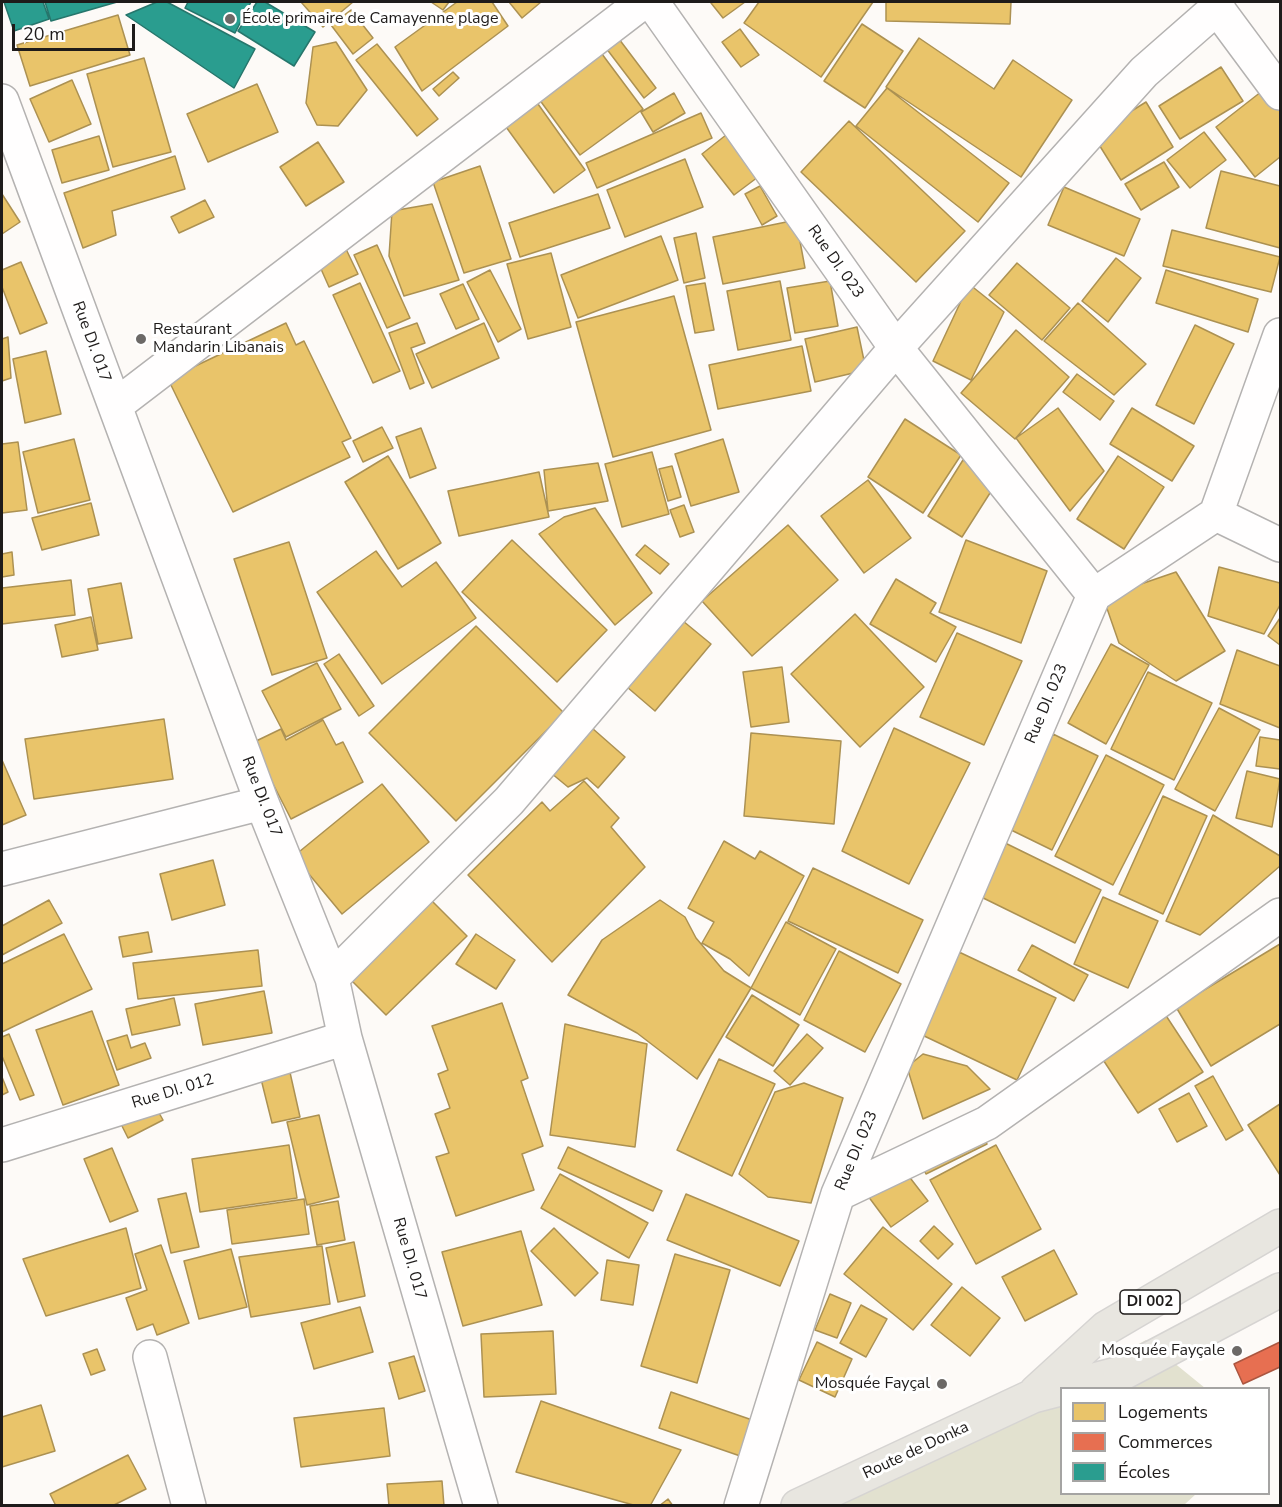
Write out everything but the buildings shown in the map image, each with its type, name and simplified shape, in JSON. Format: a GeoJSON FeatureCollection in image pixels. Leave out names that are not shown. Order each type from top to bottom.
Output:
{"type":"FeatureCollection","features":[{"type":"Feature","properties":{"kind":"main road","name":"Route de Donka"},"geometry":{"type":"LineString","coordinates":[[1033,1396],[1106,1328],[1281,1226]]}},
{"type":"Feature","properties":{"kind":"main road","name":"Route de Donka"},"geometry":{"type":"LineString","coordinates":[[1068,1387],[1125,1372],[1281,1290]]}},
{"type":"Feature","properties":{"kind":"main road","name":"Route de Donka"},"geometry":{"type":"LineString","coordinates":[[798,1506],[1033,1396],[1060,1389]]}},
{"type":"Feature","properties":{"kind":"street"},"geometry":{"type":"LineString","coordinates":[[115,406],[643,2]]}},
{"type":"Feature","properties":{"kind":"street","name":"Rue DI. 023"},"geometry":{"type":"LineString","coordinates":[[652,2],[896,348],[1094,595],[838,1194],[741,1506]]}},
{"type":"Feature","properties":{"kind":"street"},"geometry":{"type":"LineString","coordinates":[[332,978],[509,801],[896,348],[1144,72],[1218,5],[1281,93]]}},
{"type":"Feature","properties":{"kind":"street","name":"Rue DI. 017"},"geometry":{"type":"LineString","coordinates":[[2,101],[262,803],[332,978],[345,1038],[481,1506]]}},
{"type":"Feature","properties":{"kind":"street"},"geometry":{"type":"LineString","coordinates":[[1094,595],[1216,514],[1281,335]]}},
{"type":"Feature","properties":{"kind":"street"},"geometry":{"type":"LineString","coordinates":[[1216,514],[1281,546]]}},
{"type":"Feature","properties":{"kind":"street"},"geometry":{"type":"LineString","coordinates":[[2,869],[262,803]]}},
{"type":"Feature","properties":{"kind":"street"},"geometry":{"type":"LineString","coordinates":[[838,1194],[987,1123],[1281,915]]}},
{"type":"Feature","properties":{"kind":"street","name":"Rue DI. 012"},"geometry":{"type":"LineString","coordinates":[[2,1145],[345,1038]]}},
{"type":"Feature","properties":{"kind":"street"},"geometry":{"type":"LineString","coordinates":[[150,1357],[189,1506]]}},
{"type":"Feature","properties":{"kind":"green space"},"geometry":{"type":"Polygon","coordinates":[[[1146,1340],[1204,1387],[1060,1387],[1060,1495],[1195,1495],[1184,1505],[837,1506],[1146,1340]]]}},
{"type":"Feature","properties":{"kind":"place","name":"École primaire de Camayenne plage"},"geometry":{"type":"Point","coordinates":[230,19]}},
{"type":"Feature","properties":{"kind":"place","name":"Restaurant Mandarin Libanais"},"geometry":{"type":"Point","coordinates":[141,339]}},
{"type":"Feature","properties":{"kind":"place","name":"Mosquée Fayçale"},"geometry":{"type":"Point","coordinates":[1237,1351]}},
{"type":"Feature","properties":{"kind":"place","name":"Mosquée Fayçal"},"geometry":{"type":"Point","coordinates":[942,1384]}}]}
